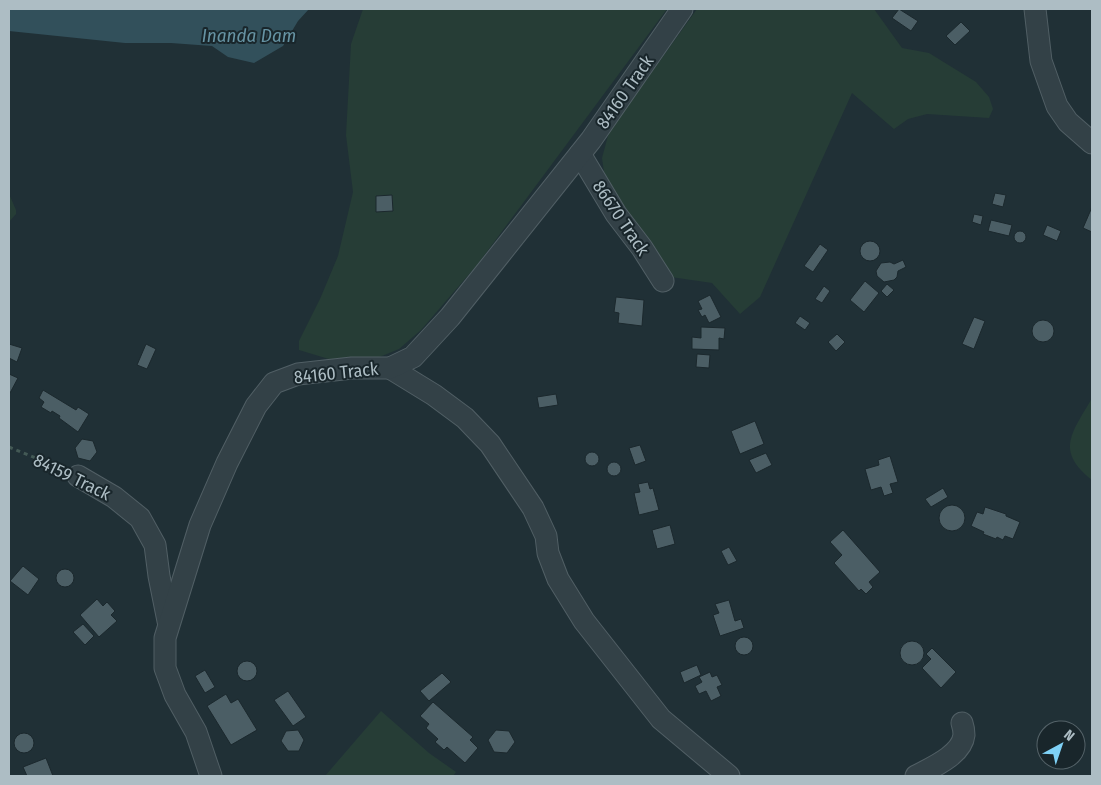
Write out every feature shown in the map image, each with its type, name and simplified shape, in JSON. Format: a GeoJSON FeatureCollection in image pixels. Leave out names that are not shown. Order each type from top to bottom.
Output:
{"type":"FeatureCollection","features":[{"type":"Feature","properties":{"kind":"street","name":"84160 Track"},"geometry":{"type":"LineString","coordinates":[[211,776],[196,732],[175,695],[165,668],[165,638],[200,525],[227,463],[256,406],[274,383],[298,374],[352,368],[390,368],[413,356],[450,317],[580,154],[682,9]]}},
{"type":"Feature","properties":{"kind":"street"},"geometry":{"type":"LineString","coordinates":[[1035,9],[1041,61],[1057,106],[1068,122],[1092,143]]}},
{"type":"Feature","properties":{"kind":"street","name":"86670 Track"},"geometry":{"type":"LineString","coordinates":[[580,154],[616,214],[642,248],[663,281]]}},
{"type":"Feature","properties":{"kind":"street"},"geometry":{"type":"LineString","coordinates":[[390,368],[434,394],[465,418],[490,444],[534,508],[546,536],[548,553],[558,579],[584,621],[661,719],[729,776]]}},
{"type":"Feature","properties":{"kind":"street","name":"84159 Track"},"geometry":{"type":"LineString","coordinates":[[78,476],[114,497],[140,518],[155,545],[159,576],[169,623]]}},
{"type":"Feature","properties":{"kind":"street"},"geometry":{"type":"LineString","coordinates":[[916,776],[940,764],[955,752],[964,736],[962,723]]}},
{"type":"Feature","properties":{"kind":"path","name":"84159 Track"},"geometry":{"type":"LineString","coordinates":[[9,447],[78,476]]}},
{"type":"Feature","properties":{"kind":"green space"},"geometry":{"type":"Polygon","coordinates":[[[363,9],[667,9],[477,265],[421,330],[399,349],[372,360],[332,360],[299,350],[299,341],[320,299],[338,256],[353,192],[346,135],[351,44],[363,9]]]}},
{"type":"Feature","properties":{"kind":"green space"},"geometry":{"type":"Polygon","coordinates":[[[697,9],[874,9],[902,48],[929,53],[976,82],[989,97],[993,109],[989,118],[927,114],[908,119],[894,129],[852,93],[760,297],[740,314],[712,283],[671,277],[612,193],[604,172],[602,158],[609,132],[697,9]]]}},
{"type":"Feature","properties":{"kind":"green space"},"geometry":{"type":"Polygon","coordinates":[[[9,194],[16,214],[9,222],[9,194]]]}},
{"type":"Feature","properties":{"kind":"green space"},"geometry":{"type":"Polygon","coordinates":[[[1092,398],[1092,480],[1080,469],[1073,459],[1070,450],[1074,431],[1092,398]]]}},
{"type":"Feature","properties":{"kind":"green space"},"geometry":{"type":"Polygon","coordinates":[[[381,711],[429,753],[456,772],[453,776],[325,776],[381,711]]]}},
{"type":"Feature","properties":{"kind":"water","name":"Inanda Dam"},"geometry":{"type":"Polygon","coordinates":[[[9,9],[309,9],[298,21],[283,46],[254,63],[228,57],[212,46],[171,43],[125,43],[9,31],[9,9]]]}},
{"type":"Feature","properties":{"kind":"building"},"geometry":{"type":"Polygon","coordinates":[[[899,9],[918,21],[911,31],[892,18],[899,9]]]}},
{"type":"Feature","properties":{"kind":"building"},"geometry":{"type":"Polygon","coordinates":[[[961,22],[970,31],[955,45],[946,36],[961,22]]]}},
{"type":"Feature","properties":{"kind":"building"},"geometry":{"type":"Polygon","coordinates":[[[995,193],[1006,195],[1003,207],[992,204],[995,193]]]}},
{"type":"Feature","properties":{"kind":"building"},"geometry":{"type":"Polygon","coordinates":[[[392,195],[393,211],[376,212],[376,196],[392,195]]]}},
{"type":"Feature","properties":{"kind":"building"},"geometry":{"type":"Polygon","coordinates":[[[1092,207],[1092,232],[1083,228],[1092,207]]]}},
{"type":"Feature","properties":{"kind":"building"},"geometry":{"type":"Polygon","coordinates":[[[974,214],[983,216],[981,225],[972,222],[974,214]]]}},
{"type":"Feature","properties":{"kind":"building"},"geometry":{"type":"Polygon","coordinates":[[[991,220],[1012,225],[1009,236],[988,231],[991,220]]]}},
{"type":"Feature","properties":{"kind":"building"},"geometry":{"type":"Polygon","coordinates":[[[1047,225],[1061,231],[1057,241],[1043,235],[1047,225]]]}},
{"type":"Feature","properties":{"kind":"building"},"geometry":{"type":"Polygon","coordinates":[[[1018,231],[1022,231],[1026,237],[1022,243],[1018,243],[1014,239],[1014,235],[1018,231]]]}},
{"type":"Feature","properties":{"kind":"building"},"geometry":{"type":"Polygon","coordinates":[[[870,241],[877,244],[880,251],[877,258],[870,261],[863,258],[860,251],[863,244],[870,241]]]}},
{"type":"Feature","properties":{"kind":"building"},"geometry":{"type":"Polygon","coordinates":[[[820,244],[828,250],[813,272],[804,266],[820,244]]]}},
{"type":"Feature","properties":{"kind":"building"},"geometry":{"type":"Polygon","coordinates":[[[903,260],[906,267],[898,271],[897,277],[894,280],[884,282],[877,276],[876,271],[881,263],[890,262],[894,264],[903,260]]]}},
{"type":"Feature","properties":{"kind":"building"},"geometry":{"type":"Polygon","coordinates":[[[865,281],[879,293],[864,312],[850,300],[865,281]]]}},
{"type":"Feature","properties":{"kind":"building"},"geometry":{"type":"Polygon","coordinates":[[[887,284],[894,290],[887,297],[881,291],[887,284]]]}},
{"type":"Feature","properties":{"kind":"building"},"geometry":{"type":"Polygon","coordinates":[[[824,286],[830,291],[822,303],[815,299],[824,286]]]}},
{"type":"Feature","properties":{"kind":"building"},"geometry":{"type":"Polygon","coordinates":[[[710,295],[721,317],[709,323],[705,315],[702,317],[698,310],[702,309],[698,301],[710,295]]]}},
{"type":"Feature","properties":{"kind":"building"},"geometry":{"type":"Polygon","coordinates":[[[616,297],[644,300],[642,326],[618,323],[619,313],[614,312],[616,297]]]}},
{"type":"Feature","properties":{"kind":"building"},"geometry":{"type":"Polygon","coordinates":[[[800,316],[810,323],[805,330],[795,323],[800,316]]]}},
{"type":"Feature","properties":{"kind":"building"},"geometry":{"type":"Polygon","coordinates":[[[974,317],[985,321],[974,349],[962,344],[974,317]]]}},
{"type":"Feature","properties":{"kind":"building"},"geometry":{"type":"Polygon","coordinates":[[[1043,320],[1053,327],[1054,331],[1047,341],[1043,342],[1033,335],[1032,331],[1039,321],[1043,320]]]}},
{"type":"Feature","properties":{"kind":"building"},"geometry":{"type":"Polygon","coordinates":[[[701,327],[725,328],[724,339],[719,338],[719,350],[692,349],[692,337],[701,338],[701,327]]]}},
{"type":"Feature","properties":{"kind":"building"},"geometry":{"type":"Polygon","coordinates":[[[837,334],[845,342],[836,351],[828,342],[837,334]]]}},
{"type":"Feature","properties":{"kind":"building"},"geometry":{"type":"Polygon","coordinates":[[[9,344],[22,348],[17,362],[9,358],[9,344]]]}},
{"type":"Feature","properties":{"kind":"building"},"geometry":{"type":"Polygon","coordinates":[[[146,344],[156,349],[147,369],[137,365],[146,344]]]}},
{"type":"Feature","properties":{"kind":"building"},"geometry":{"type":"Polygon","coordinates":[[[697,354],[710,355],[709,368],[696,367],[697,354]]]}},
{"type":"Feature","properties":{"kind":"building"},"geometry":{"type":"Polygon","coordinates":[[[9,374],[18,378],[10,393],[9,392],[9,374]]]}},
{"type":"Feature","properties":{"kind":"building"},"geometry":{"type":"Polygon","coordinates":[[[43,390],[76,410],[78,407],[89,414],[78,432],[59,418],[60,416],[41,407],[44,402],[39,398],[43,390]]]}},
{"type":"Feature","properties":{"kind":"building"},"geometry":{"type":"Polygon","coordinates":[[[556,394],[558,405],[539,408],[537,397],[556,394]]]}},
{"type":"Feature","properties":{"kind":"building"},"geometry":{"type":"Polygon","coordinates":[[[755,421],[764,444],[740,454],[731,431],[755,421]]]}},
{"type":"Feature","properties":{"kind":"building"},"geometry":{"type":"Polygon","coordinates":[[[82,439],[93,441],[97,452],[90,461],[78,458],[75,448],[82,439]]]}},
{"type":"Feature","properties":{"kind":"building"},"geometry":{"type":"Polygon","coordinates":[[[640,445],[646,461],[635,465],[629,448],[640,445]]]}},
{"type":"Feature","properties":{"kind":"building"},"geometry":{"type":"Polygon","coordinates":[[[589,452],[595,452],[599,459],[595,466],[589,466],[585,462],[585,456],[589,452]]]}},
{"type":"Feature","properties":{"kind":"building"},"geometry":{"type":"Polygon","coordinates":[[[766,453],[772,465],[756,473],[749,460],[766,453]]]}},
{"type":"Feature","properties":{"kind":"building"},"geometry":{"type":"Polygon","coordinates":[[[890,456],[898,482],[890,484],[893,493],[884,496],[881,487],[871,490],[865,469],[879,465],[878,460],[890,456]]]}},
{"type":"Feature","properties":{"kind":"building"},"geometry":{"type":"Polygon","coordinates":[[[611,462],[617,462],[621,469],[617,476],[611,476],[607,472],[607,466],[611,462]]]}},
{"type":"Feature","properties":{"kind":"building"},"geometry":{"type":"Polygon","coordinates":[[[648,482],[650,489],[653,488],[659,510],[639,515],[634,493],[640,492],[638,484],[648,482]]]}},
{"type":"Feature","properties":{"kind":"building"},"geometry":{"type":"Polygon","coordinates":[[[943,488],[948,497],[931,507],[925,499],[943,488]]]}},
{"type":"Feature","properties":{"kind":"building"},"geometry":{"type":"Polygon","coordinates":[[[952,505],[961,509],[965,518],[961,527],[952,531],[943,527],[939,518],[943,509],[952,505]]]}},
{"type":"Feature","properties":{"kind":"building"},"geometry":{"type":"Polygon","coordinates":[[[985,507],[1006,514],[1006,516],[1020,522],[1013,539],[1005,536],[1003,540],[997,537],[996,539],[983,534],[984,532],[971,526],[977,512],[983,514],[985,507]]]}},
{"type":"Feature","properties":{"kind":"building"},"geometry":{"type":"Polygon","coordinates":[[[670,525],[675,544],[657,549],[652,530],[670,525]]]}},
{"type":"Feature","properties":{"kind":"building"},"geometry":{"type":"Polygon","coordinates":[[[843,530],[880,572],[869,582],[873,587],[866,594],[861,589],[859,591],[834,563],[842,555],[830,542],[843,530]]]}},
{"type":"Feature","properties":{"kind":"building"},"geometry":{"type":"Polygon","coordinates":[[[729,547],[737,561],[728,565],[721,551],[729,547]]]}},
{"type":"Feature","properties":{"kind":"building"},"geometry":{"type":"Polygon","coordinates":[[[23,566],[39,579],[28,595],[10,581],[23,566]]]}},
{"type":"Feature","properties":{"kind":"building"},"geometry":{"type":"Polygon","coordinates":[[[61,569],[69,569],[74,574],[72,585],[61,587],[56,582],[56,574],[61,569]]]}},
{"type":"Feature","properties":{"kind":"building"},"geometry":{"type":"Polygon","coordinates":[[[97,599],[103,606],[107,602],[115,611],[111,615],[117,621],[99,637],[80,615],[97,599]]]}},
{"type":"Feature","properties":{"kind":"building"},"geometry":{"type":"Polygon","coordinates":[[[729,600],[735,621],[741,619],[744,628],[720,636],[713,615],[719,613],[715,604],[729,600]]]}},
{"type":"Feature","properties":{"kind":"building"},"geometry":{"type":"Polygon","coordinates":[[[83,624],[94,636],[85,645],[73,632],[83,624]]]}},
{"type":"Feature","properties":{"kind":"building"},"geometry":{"type":"Polygon","coordinates":[[[744,637],[750,640],[753,646],[750,652],[744,655],[738,652],[735,646],[738,640],[744,637]]]}},
{"type":"Feature","properties":{"kind":"building"},"geometry":{"type":"Polygon","coordinates":[[[912,641],[921,644],[924,653],[921,662],[912,665],[903,662],[900,653],[903,644],[912,641]]]}},
{"type":"Feature","properties":{"kind":"building"},"geometry":{"type":"Polygon","coordinates":[[[932,648],[956,672],[941,688],[922,668],[931,659],[926,654],[932,648]]]}},
{"type":"Feature","properties":{"kind":"building"},"geometry":{"type":"Polygon","coordinates":[[[243,661],[251,661],[257,667],[257,675],[251,681],[243,681],[237,675],[237,667],[243,661]]]}},
{"type":"Feature","properties":{"kind":"building"},"geometry":{"type":"Polygon","coordinates":[[[697,665],[701,675],[684,683],[680,672],[697,665]]]}},
{"type":"Feature","properties":{"kind":"building"},"geometry":{"type":"Polygon","coordinates":[[[205,670],[215,687],[205,693],[195,676],[205,670]]]}},
{"type":"Feature","properties":{"kind":"building"},"geometry":{"type":"Polygon","coordinates":[[[710,672],[712,677],[717,675],[722,685],[717,687],[721,696],[711,701],[706,691],[699,694],[695,686],[702,682],[699,677],[710,672]]]}},
{"type":"Feature","properties":{"kind":"building"},"geometry":{"type":"Polygon","coordinates":[[[442,673],[451,682],[429,701],[420,691],[442,673]]]}},
{"type":"Feature","properties":{"kind":"building"},"geometry":{"type":"Polygon","coordinates":[[[288,691],[306,717],[293,726],[274,700],[288,691]]]}},
{"type":"Feature","properties":{"kind":"building"},"geometry":{"type":"Polygon","coordinates":[[[226,694],[231,703],[238,699],[257,730],[231,745],[207,706],[226,694]]]}},
{"type":"Feature","properties":{"kind":"building"},"geometry":{"type":"Polygon","coordinates":[[[433,702],[473,737],[470,740],[478,748],[465,763],[447,747],[444,750],[435,742],[438,739],[426,728],[429,724],[420,716],[433,702]]]}},
{"type":"Feature","properties":{"kind":"building"},"geometry":{"type":"Polygon","coordinates":[[[298,730],[304,740],[299,751],[288,751],[281,741],[286,731],[298,730]]]}},
{"type":"Feature","properties":{"kind":"building"},"geometry":{"type":"Polygon","coordinates":[[[496,730],[509,731],[515,742],[507,753],[494,752],[488,740],[496,730]]]}},
{"type":"Feature","properties":{"kind":"building"},"geometry":{"type":"Polygon","coordinates":[[[24,733],[31,736],[34,743],[31,750],[24,753],[17,750],[14,743],[17,736],[24,733]]]}},
{"type":"Feature","properties":{"kind":"building"},"geometry":{"type":"Polygon","coordinates":[[[46,758],[53,776],[27,776],[23,767],[46,758]]]}}]}
